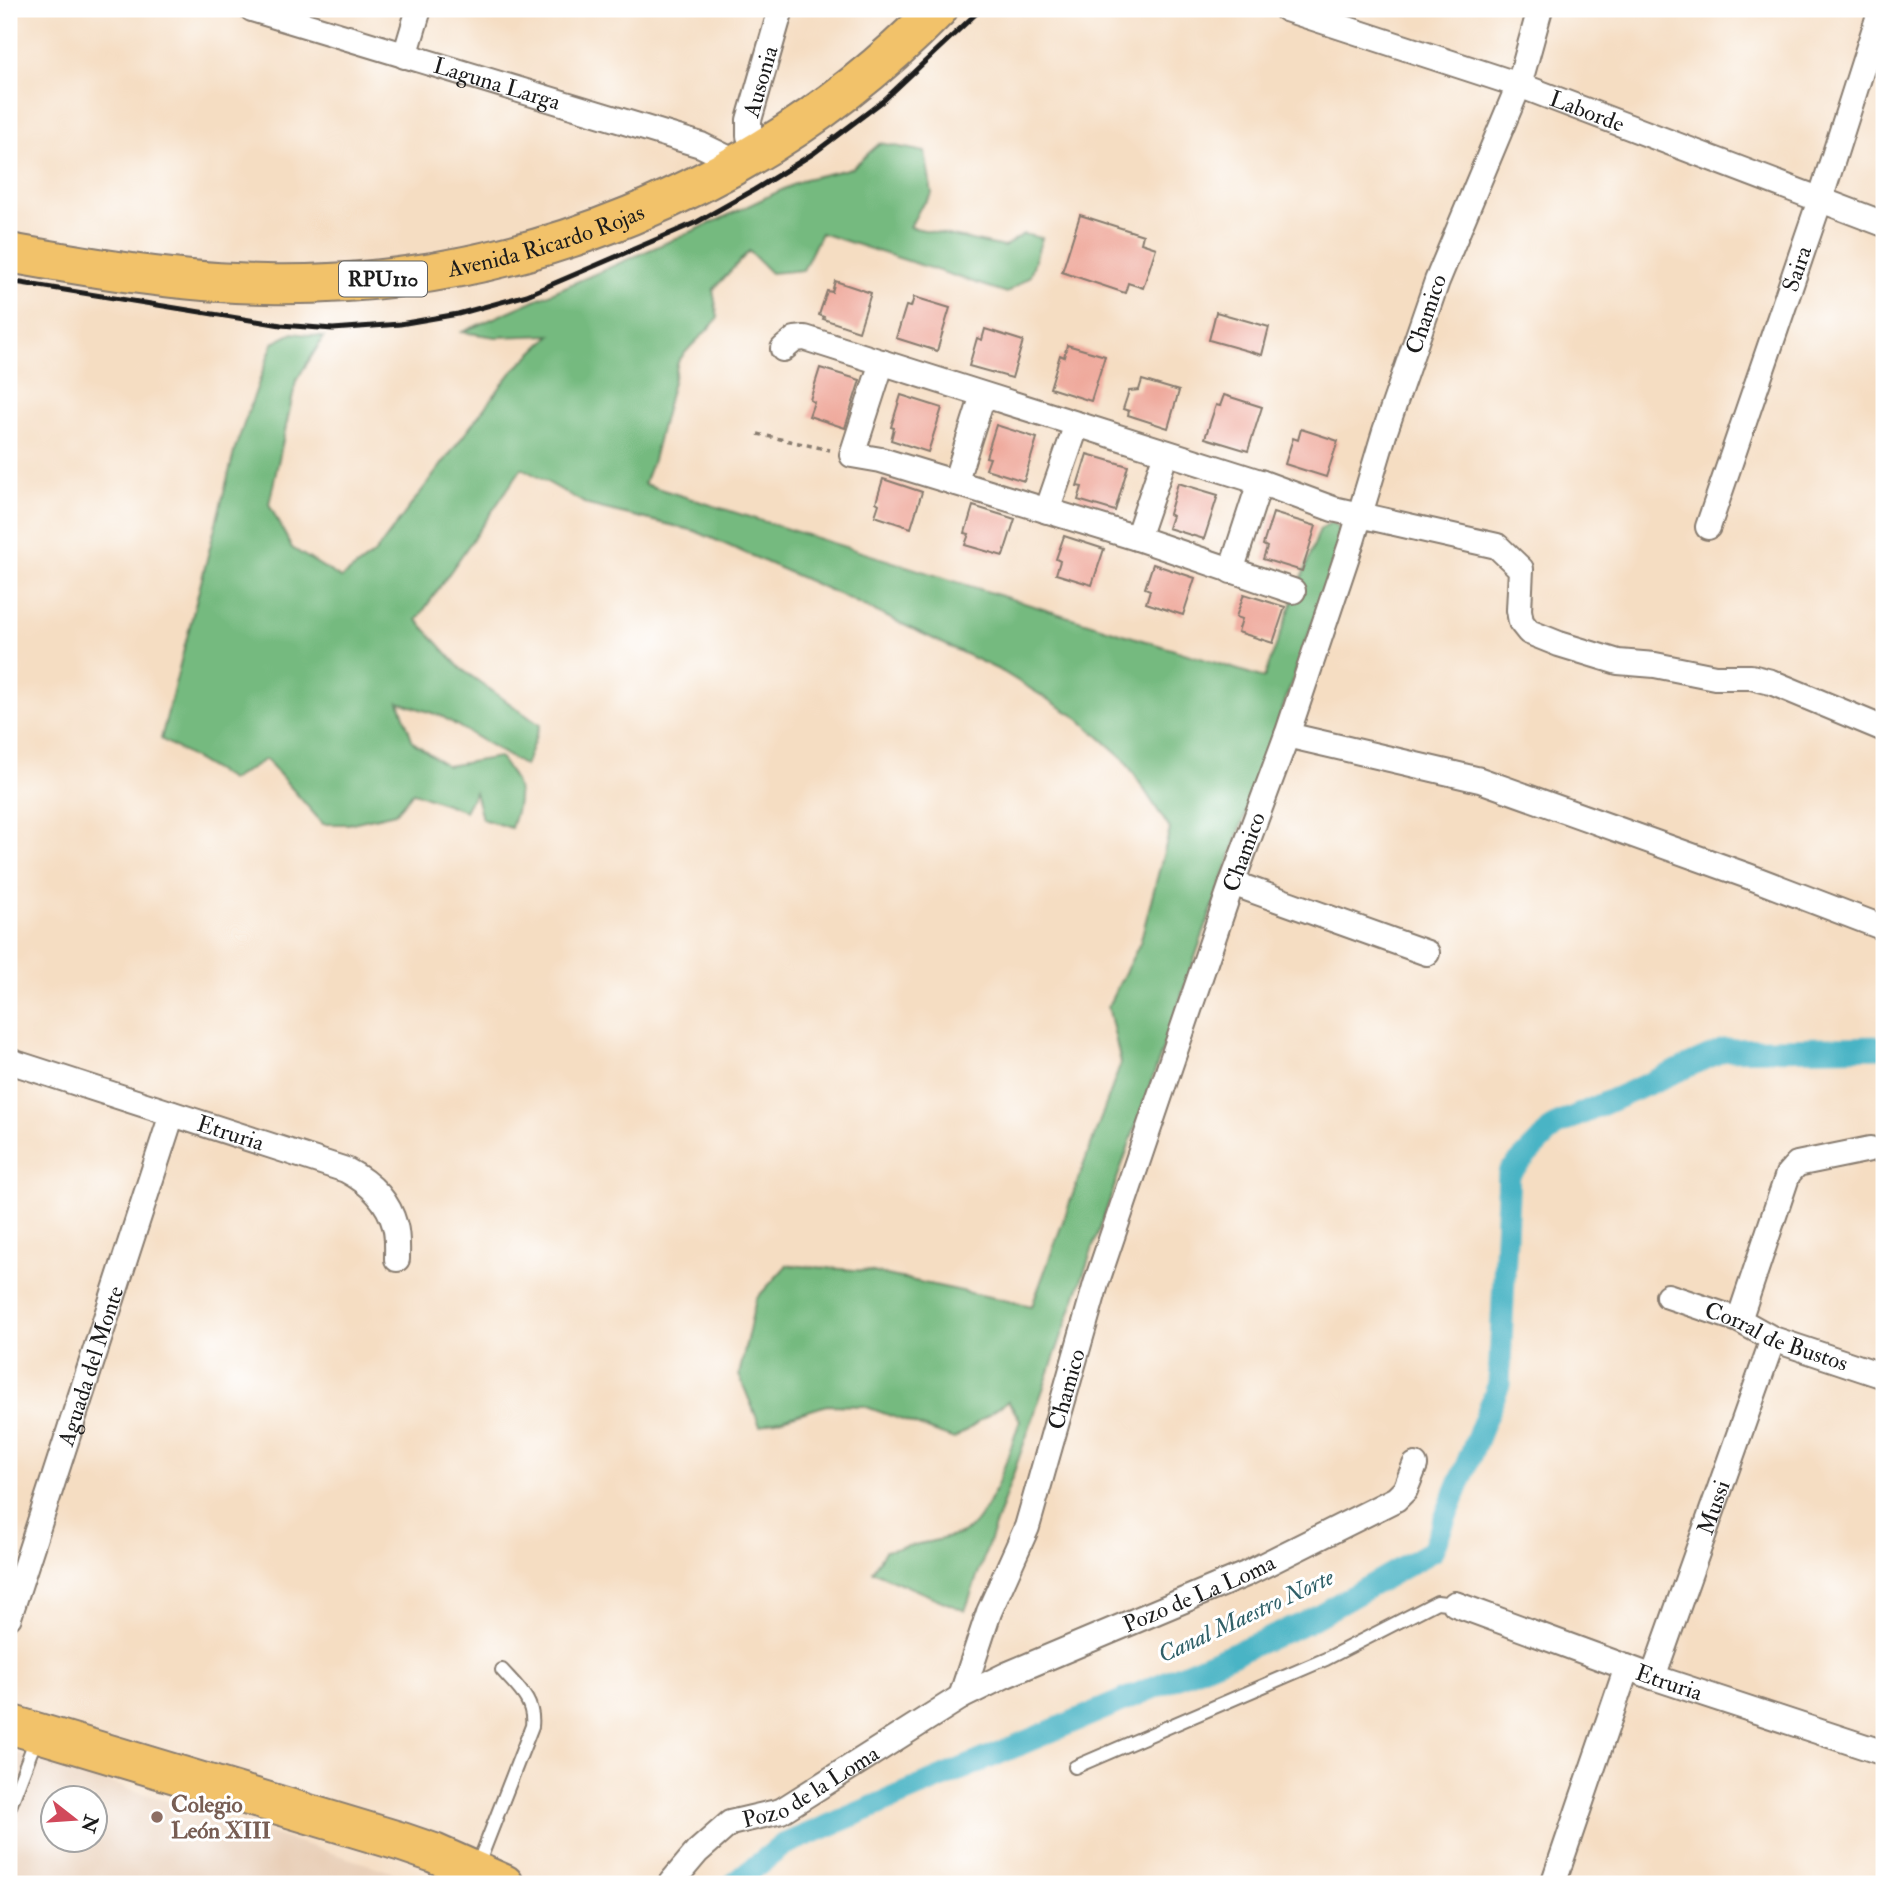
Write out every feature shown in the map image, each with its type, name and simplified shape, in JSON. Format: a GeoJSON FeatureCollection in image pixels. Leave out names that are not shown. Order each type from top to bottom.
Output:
{"type":"FeatureCollection","features":[{"type":"Feature","properties":{"kind":"main road","name":"Avenida Ricardo Rojas"},"geometry":{"type":"LineString","coordinates":[[9,253],[131,272],[228,283],[303,284],[446,270],[540,247],[649,208],[749,158],[852,89],[938,9]]}},
{"type":"Feature","properties":{"kind":"main road"},"geometry":{"type":"LineString","coordinates":[[23,1728],[402,1842],[490,1877]]}},
{"type":"Feature","properties":{"kind":"street","name":"Laguna Larga"},"geometry":{"type":"LineString","coordinates":[[252,9],[749,158]]}},
{"type":"Feature","properties":{"kind":"street"},"geometry":{"type":"LineString","coordinates":[[405,56],[419,9]]}},
{"type":"Feature","properties":{"kind":"street","name":"Ausonia"},"geometry":{"type":"LineString","coordinates":[[749,158],[749,120],[780,9]]}},
{"type":"Feature","properties":{"kind":"street","name":"Laborde"},"geometry":{"type":"LineString","coordinates":[[1286,9],[1519,85],[1884,224]]}},
{"type":"Feature","properties":{"kind":"street","name":"Chamico"},"geometry":{"type":"LineString","coordinates":[[961,1697],[989,1612],[1027,1527],[1096,1284],[1232,883],[1287,735],[1385,431],[1437,281],[1519,85],[1540,9]]}},
{"type":"Feature","properties":{"kind":"street","name":"Saira"},"geometry":{"type":"LineString","coordinates":[[1708,527],[1820,200],[1881,9]]}},
{"type":"Feature","properties":{"kind":"street"},"geometry":{"type":"LineString","coordinates":[[783,349],[795,339],[805,338],[1260,482],[1333,509],[1497,546],[1521,569],[1519,610],[1521,622],[1529,632],[1618,662],[1655,665],[1715,677],[1751,677],[1771,682],[1884,729]]}},
{"type":"Feature","properties":{"kind":"street"},"geometry":{"type":"LineString","coordinates":[[882,362],[852,455],[881,460],[1137,538],[1293,591]]}},
{"type":"Feature","properties":{"kind":"street"},"geometry":{"type":"LineString","coordinates":[[955,483],[983,395]]}},
{"type":"Feature","properties":{"kind":"street"},"geometry":{"type":"LineString","coordinates":[[1047,511],[1077,424]]}},
{"type":"Feature","properties":{"kind":"street"},"geometry":{"type":"LineString","coordinates":[[1137,538],[1166,453]]}},
{"type":"Feature","properties":{"kind":"street"},"geometry":{"type":"LineString","coordinates":[[1231,571],[1260,482]]}},
{"type":"Feature","properties":{"kind":"street"},"geometry":{"type":"LineString","coordinates":[[1287,735],[1480,780],[1884,928]]}},
{"type":"Feature","properties":{"kind":"street"},"geometry":{"type":"LineString","coordinates":[[1232,883],[1427,953]]}},
{"type":"Feature","properties":{"kind":"street","name":"Etruria"},"geometry":{"type":"LineString","coordinates":[[9,1061],[346,1170],[366,1180],[382,1198],[395,1226],[397,1259]]}},
{"type":"Feature","properties":{"kind":"street","name":"Aguada del Monte"},"geometry":{"type":"LineString","coordinates":[[9,1617],[172,1114]]}},
{"type":"Feature","properties":{"kind":"street"},"geometry":{"type":"LineString","coordinates":[[1739,1320],[1788,1174],[1797,1164],[1870,1149]]}},
{"type":"Feature","properties":{"kind":"street","name":"Corral de Bustos"},"geometry":{"type":"LineString","coordinates":[[1668,1296],[1739,1320],[1773,1339],[1884,1376]]}},
{"type":"Feature","properties":{"kind":"street","name":"Mussi"},"geometry":{"type":"LineString","coordinates":[[1653,1677],[1773,1339]]}},
{"type":"Feature","properties":{"kind":"street","name":"Pozo de La Loma"},"geometry":{"type":"LineString","coordinates":[[961,1697],[1006,1675],[1246,1574],[1395,1499],[1405,1490],[1415,1465]]}},
{"type":"Feature","properties":{"kind":"street","name":"Etruria"},"geometry":{"type":"LineString","coordinates":[[1455,1604],[1653,1677],[1884,1753]]}},
{"type":"Feature","properties":{"kind":"street"},"geometry":{"type":"LineString","coordinates":[[1553,1884],[1627,1667]]}},
{"type":"Feature","properties":{"kind":"street","name":"Pozo de la Loma"},"geometry":{"type":"LineString","coordinates":[[670,1884],[697,1852],[730,1823],[782,1811],[961,1697]]}},
{"type":"Feature","properties":{"kind":"lane"},"geometry":{"type":"LineString","coordinates":[[1074,1767],[1326,1659],[1437,1602],[1455,1604]]}},
{"type":"Feature","properties":{"kind":"lane"},"geometry":{"type":"LineString","coordinates":[[490,1877],[534,1713],[528,1699],[502,1670]]}},
{"type":"Feature","properties":{"kind":"lane"},"geometry":{"type":"LineString","coordinates":[[9,1809],[23,1728]]}},
{"type":"Feature","properties":{"kind":"path"},"geometry":{"type":"LineString","coordinates":[[758,434],[852,455]]}},
{"type":"Feature","properties":{"kind":"shaded area","name":"Colegio León XIII"},"geometry":{"type":"Polygon","coordinates":[[[9,1751],[430,1884],[9,1884],[9,1751]]]}},
{"type":"Feature","properties":{"kind":"green space"},"geometry":{"type":"Polygon","coordinates":[[[880,143],[925,152],[932,194],[920,208],[910,227],[1004,247],[1023,234],[1042,238],[1030,276],[1007,293],[821,233],[803,270],[771,273],[749,251],[713,290],[718,318],[678,362],[653,460],[644,484],[1264,678],[1320,529],[1332,522],[1344,534],[965,1611],[872,1571],[885,1551],[960,1534],[981,1516],[998,1484],[1020,1420],[1008,1401],[954,1439],[864,1406],[827,1405],[760,1426],[739,1375],[756,1299],[787,1265],[868,1271],[1032,1306],[1121,1063],[1108,1006],[1140,943],[1170,829],[1124,759],[1078,718],[1003,672],[843,596],[695,531],[588,505],[522,468],[417,620],[460,668],[540,725],[525,766],[441,716],[399,702],[413,742],[447,766],[499,757],[512,775],[518,790],[511,828],[482,819],[475,792],[465,811],[413,792],[395,813],[348,824],[323,824],[266,759],[231,780],[161,739],[235,449],[273,343],[293,333],[324,337],[296,381],[269,504],[292,548],[341,578],[374,554],[511,373],[551,335],[496,337],[462,332],[805,179],[852,168],[880,143]]]}},
{"type":"Feature","properties":{"kind":"building"},"geometry":{"type":"Polygon","coordinates":[[[1080,215],[1143,235],[1141,243],[1156,248],[1143,288],[1128,283],[1125,293],[1062,272],[1080,215]]]}},
{"type":"Feature","properties":{"kind":"building"},"geometry":{"type":"Polygon","coordinates":[[[835,281],[871,293],[859,331],[823,319],[824,317],[819,315],[827,291],[832,292],[835,281]]]}},
{"type":"Feature","properties":{"kind":"building"},"geometry":{"type":"Polygon","coordinates":[[[914,297],[950,308],[937,351],[896,338],[906,306],[911,307],[914,297]]]}},
{"type":"Feature","properties":{"kind":"building"},"geometry":{"type":"Polygon","coordinates":[[[1216,312],[1269,327],[1262,355],[1209,340],[1216,312]]]}},
{"type":"Feature","properties":{"kind":"building"},"geometry":{"type":"Polygon","coordinates":[[[985,329],[1023,341],[1012,378],[969,366],[977,338],[982,340],[985,329]]]}},
{"type":"Feature","properties":{"kind":"building"},"geometry":{"type":"Polygon","coordinates":[[[1067,345],[1105,356],[1091,401],[1050,388],[1060,355],[1064,357],[1067,345]]]}},
{"type":"Feature","properties":{"kind":"building"},"geometry":{"type":"Polygon","coordinates":[[[820,368],[860,380],[845,428],[809,416],[814,402],[810,400],[820,368]]]}},
{"type":"Feature","properties":{"kind":"building"},"geometry":{"type":"Polygon","coordinates":[[[1142,380],[1179,391],[1168,428],[1128,415],[1129,411],[1123,409],[1129,391],[1139,390],[1142,380]]]}},
{"type":"Feature","properties":{"kind":"building"},"geometry":{"type":"Polygon","coordinates":[[[901,395],[942,408],[928,452],[891,440],[894,428],[891,427],[901,395]]]}},
{"type":"Feature","properties":{"kind":"building"},"geometry":{"type":"Polygon","coordinates":[[[1224,395],[1262,407],[1248,451],[1205,438],[1216,405],[1220,406],[1224,395]]]}},
{"type":"Feature","properties":{"kind":"building"},"geometry":{"type":"Polygon","coordinates":[[[996,425],[1037,438],[1024,481],[986,469],[990,458],[986,457],[996,425]]]}},
{"type":"Feature","properties":{"kind":"building"},"geometry":{"type":"Polygon","coordinates":[[[1301,429],[1338,441],[1326,477],[1285,464],[1293,438],[1298,440],[1301,429]]]}},
{"type":"Feature","properties":{"kind":"building"},"geometry":{"type":"Polygon","coordinates":[[[1087,454],[1128,466],[1115,511],[1078,500],[1082,487],[1077,486],[1087,454]]]}},
{"type":"Feature","properties":{"kind":"building"},"geometry":{"type":"Polygon","coordinates":[[[883,479],[922,492],[911,528],[875,516],[883,479]]]}},
{"type":"Feature","properties":{"kind":"building"},"geometry":{"type":"Polygon","coordinates":[[[1178,483],[1218,495],[1204,539],[1168,528],[1178,483]]]}},
{"type":"Feature","properties":{"kind":"building"},"geometry":{"type":"Polygon","coordinates":[[[973,506],[1015,519],[1003,556],[965,545],[969,534],[965,533],[973,506]]]}},
{"type":"Feature","properties":{"kind":"building"},"geometry":{"type":"Polygon","coordinates":[[[1273,513],[1316,526],[1302,571],[1263,559],[1267,547],[1263,545],[1273,513]]]}},
{"type":"Feature","properties":{"kind":"building"},"geometry":{"type":"Polygon","coordinates":[[[1064,536],[1104,549],[1092,585],[1056,574],[1060,561],[1056,559],[1064,536]]]}},
{"type":"Feature","properties":{"kind":"building"},"geometry":{"type":"Polygon","coordinates":[[[1153,564],[1195,578],[1183,615],[1146,603],[1150,590],[1145,588],[1153,564]]]}},
{"type":"Feature","properties":{"kind":"building"},"geometry":{"type":"Polygon","coordinates":[[[1244,594],[1285,607],[1273,643],[1238,632],[1242,619],[1236,617],[1244,594]]]}},
{"type":"Feature","properties":{"kind":"waterway","name":"Canal Maestro Norte"},"geometry":{"type":"LineString","coordinates":[[734,1884],[783,1845],[1305,1623],[1432,1551],[1499,1384],[1509,1173],[1556,1125],[1724,1050],[1884,1047]]}},
{"type":"Feature","properties":{"kind":"railway"},"geometry":{"type":"LineString","coordinates":[[9,281],[281,325],[333,329],[400,324],[458,314],[527,295],[697,222],[814,153],[883,101],[981,9]]}},
{"type":"Feature","properties":{"kind":"place","name":"Colegio León XIII"},"geometry":{"type":"Point","coordinates":[157,1817]}}]}
